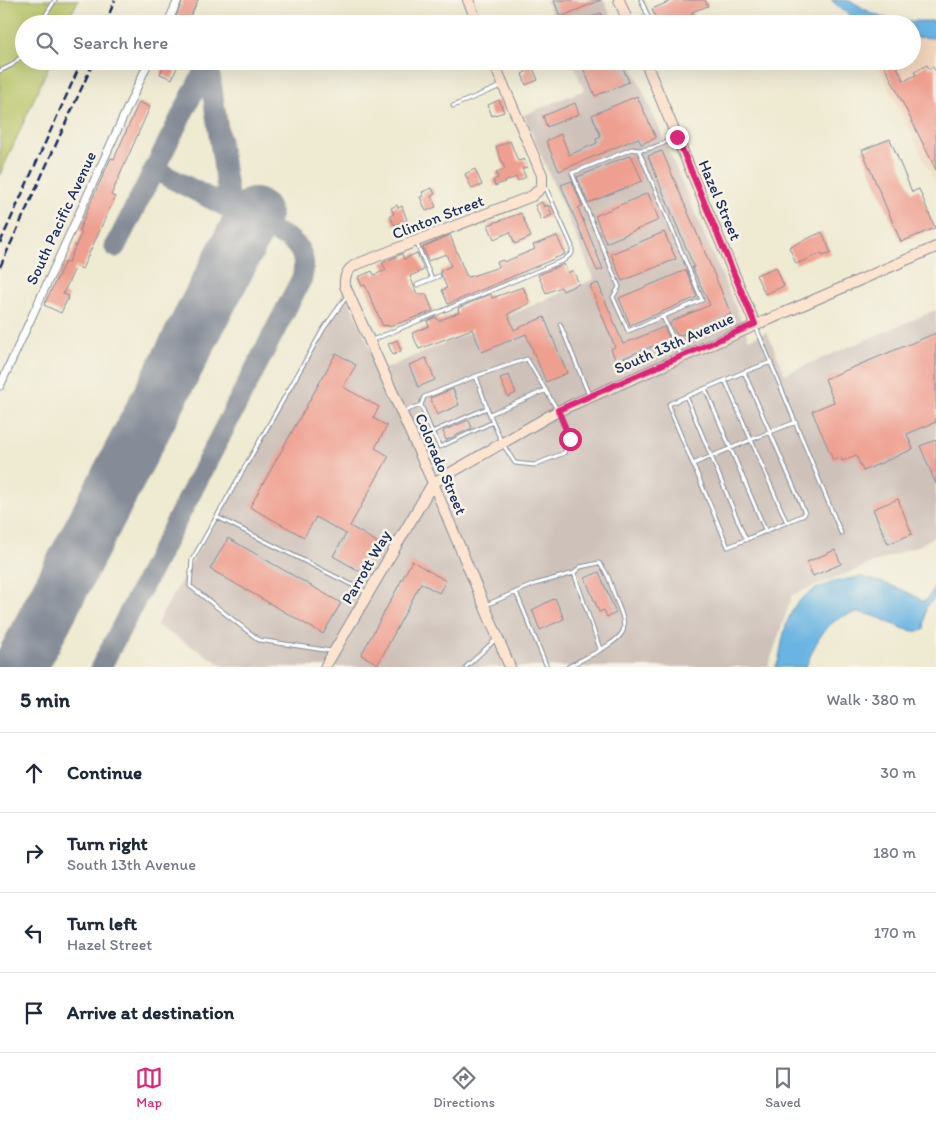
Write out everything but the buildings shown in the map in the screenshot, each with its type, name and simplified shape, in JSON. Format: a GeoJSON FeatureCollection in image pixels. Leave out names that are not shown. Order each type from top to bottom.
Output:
{"type":"FeatureCollection","features":[{"type":"Feature","properties":{"kind":"street"},"geometry":{"type":"LineString","coordinates":[[170,15],[178,0]]}},
{"type":"Feature","properties":{"kind":"street"},"geometry":{"type":"LineString","coordinates":[[468,0],[474,15]]}},
{"type":"Feature","properties":{"kind":"street"},"geometry":{"type":"LineString","coordinates":[[619,0],[626,15]]}},
{"type":"Feature","properties":{"kind":"street","name":"South Pacific Avenue"},"geometry":{"type":"LineString","coordinates":[[0,386],[145,70]]}},
{"type":"Feature","properties":{"kind":"street"},"geometry":{"type":"LineString","coordinates":[[497,70],[543,184]]}},
{"type":"Feature","properties":{"kind":"street","name":"Hazel Street"},"geometry":{"type":"LineString","coordinates":[[649,70],[755,324]]}},
{"type":"Feature","properties":{"kind":"street","name":"Clinton Street"},"geometry":{"type":"LineString","coordinates":[[346,274],[355,265],[532,196],[543,184]]}},
{"type":"Feature","properties":{"kind":"street","name":"South 13th Avenue"},"geometry":{"type":"LineString","coordinates":[[433,482],[558,410],[936,247]]}},
{"type":"Feature","properties":{"kind":"street","name":"Colorado Street"},"geometry":{"type":"LineString","coordinates":[[346,274],[345,286],[433,482],[510,667]]}},
{"type":"Feature","properties":{"kind":"street","name":"Parrott Way"},"geometry":{"type":"LineString","coordinates":[[325,667],[433,482]]}},
{"type":"Feature","properties":{"kind":"lane"},"geometry":{"type":"LineString","coordinates":[[641,0],[648,15]]}},
{"type":"Feature","properties":{"kind":"lane"},"geometry":{"type":"LineString","coordinates":[[46,15],[56,1]]}},
{"type":"Feature","properties":{"kind":"lane"},"geometry":{"type":"LineString","coordinates":[[0,71],[15,62]]}},
{"type":"Feature","properties":{"kind":"lane"},"geometry":{"type":"LineString","coordinates":[[453,106],[503,85]]}},
{"type":"Feature","properties":{"kind":"lane"},"geometry":{"type":"LineString","coordinates":[[639,150],[702,300],[628,331],[613,297],[620,287],[572,173],[632,149],[639,150],[677,137]]}},
{"type":"Feature","properties":{"kind":"lane"},"geometry":{"type":"LineString","coordinates":[[370,341],[564,260],[572,253],[572,246],[543,184]]}},
{"type":"Feature","properties":{"kind":"lane"},"geometry":{"type":"LineString","coordinates":[[416,241],[432,279]]}},
{"type":"Feature","properties":{"kind":"lane"},"geometry":{"type":"LineString","coordinates":[[417,285],[439,276]]}},
{"type":"Feature","properties":{"kind":"lane"},"geometry":{"type":"LineString","coordinates":[[334,651],[259,640],[190,586],[192,560],[324,328],[348,293]]}},
{"type":"Feature","properties":{"kind":"lane"},"geometry":{"type":"LineString","coordinates":[[663,317],[682,356]]}},
{"type":"Feature","properties":{"kind":"lane"},"geometry":{"type":"LineString","coordinates":[[560,324],[590,396]]}},
{"type":"Feature","properties":{"kind":"lane"},"geometry":{"type":"LineString","coordinates":[[755,324],[841,533]]}},
{"type":"Feature","properties":{"kind":"lane"},"geometry":{"type":"LineString","coordinates":[[476,376],[502,443],[516,463],[529,465],[564,453],[570,439],[558,410],[527,358],[476,376],[424,397],[421,405],[440,447],[493,422]]}},
{"type":"Feature","properties":{"kind":"lane"},"geometry":{"type":"LineString","coordinates":[[744,372],[805,512],[804,515],[787,523],[728,547],[669,404],[744,372],[771,362]]}},
{"type":"Feature","properties":{"kind":"lane"},"geometry":{"type":"LineString","coordinates":[[725,380],[787,523]]}},
{"type":"Feature","properties":{"kind":"lane"},"geometry":{"type":"LineString","coordinates":[[706,388],[766,532]]}},
{"type":"Feature","properties":{"kind":"lane"},"geometry":{"type":"LineString","coordinates":[[490,414],[546,390]]}},
{"type":"Feature","properties":{"kind":"lane"},"geometry":{"type":"LineString","coordinates":[[686,396],[746,540]]}},
{"type":"Feature","properties":{"kind":"lane"},"geometry":{"type":"LineString","coordinates":[[401,412],[421,405]]}},
{"type":"Feature","properties":{"kind":"lane"},"geometry":{"type":"LineString","coordinates":[[432,432],[487,408]]}},
{"type":"Feature","properties":{"kind":"lane"},"geometry":{"type":"LineString","coordinates":[[693,464],[796,422]]}},
{"type":"Feature","properties":{"kind":"lane"},"geometry":{"type":"LineString","coordinates":[[217,517],[368,593]]}},
{"type":"Feature","properties":{"kind":"lane"},"geometry":{"type":"LineString","coordinates":[[484,606],[535,584],[574,573],[580,567],[599,563],[605,569],[622,616],[623,631],[616,640],[568,667]]}},
{"type":"Feature","properties":{"kind":"lane"},"geometry":{"type":"LineString","coordinates":[[574,573],[600,649]]}},
{"type":"Feature","properties":{"kind":"lane"},"geometry":{"type":"LineString","coordinates":[[516,592],[547,667]]}},
{"type":"Feature","properties":{"kind":"lane"},"geometry":{"type":"LineString","coordinates":[[466,667],[498,638]]}},
{"type":"Feature","properties":{"kind":"shaded area"},"geometry":{"type":"Polygon","coordinates":[[[546,0],[604,0],[610,15],[552,15],[546,0]]]}},
{"type":"Feature","properties":{"kind":"shaded area"},"geometry":{"type":"Polygon","coordinates":[[[921,37],[936,38],[936,184],[880,70],[921,70],[921,37]]]}},
{"type":"Feature","properties":{"kind":"shaded area"},"geometry":{"type":"Polygon","coordinates":[[[576,70],[634,70],[749,339],[767,332],[785,374],[936,310],[936,535],[922,544],[792,595],[768,667],[226,667],[156,625],[345,291],[380,371],[594,279],[524,115],[584,90],[576,70]]]}},
{"type":"Feature","properties":{"kind":"green space"},"geometry":{"type":"Polygon","coordinates":[[[0,0],[78,0],[71,15],[15,15],[15,70],[47,70],[0,175],[0,0]]]}},
{"type":"Feature","properties":{"kind":"water"},"geometry":{"type":"Polygon","coordinates":[[[831,0],[852,2],[876,15],[848,15],[831,0]]]}},
{"type":"Feature","properties":{"kind":"water"},"geometry":{"type":"Polygon","coordinates":[[[921,21],[936,21],[936,38],[921,37],[921,21]]]}},
{"type":"Feature","properties":{"kind":"water"},"geometry":{"type":"Polygon","coordinates":[[[861,577],[893,586],[922,601],[927,600],[936,583],[935,598],[926,607],[924,630],[912,631],[877,617],[851,614],[831,624],[823,633],[806,667],[775,667],[778,662],[788,619],[801,599],[825,585],[861,577]]]}},
{"type":"Feature","properties":{"kind":"taxiway"},"geometry":{"type":"LineString","coordinates":[[115,247],[204,70]]}},
{"type":"Feature","properties":{"kind":"taxiway"},"geometry":{"type":"LineString","coordinates":[[209,70],[230,208]]}},
{"type":"Feature","properties":{"kind":"taxiway"},"geometry":{"type":"LineString","coordinates":[[101,667],[302,278],[303,272],[302,256],[298,247],[289,239],[155,170]]}},
{"type":"Feature","properties":{"kind":"runway"},"geometry":{"type":"LineString","coordinates":[[20,667],[254,215]]}},
{"type":"Feature","properties":{"kind":"railway"},"geometry":{"type":"LineString","coordinates":[[109,15],[115,0]]}},
{"type":"Feature","properties":{"kind":"railway"},"geometry":{"type":"LineString","coordinates":[[0,243],[78,70]]}},
{"type":"Feature","properties":{"kind":"railway"},"geometry":{"type":"LineString","coordinates":[[0,267],[90,70]]}},
{"type":"Feature","properties":{"kind":"route"},"geometry":{"type":"LineString","coordinates":[[570,439],[558,410],[755,324],[677,137]]}}]}
